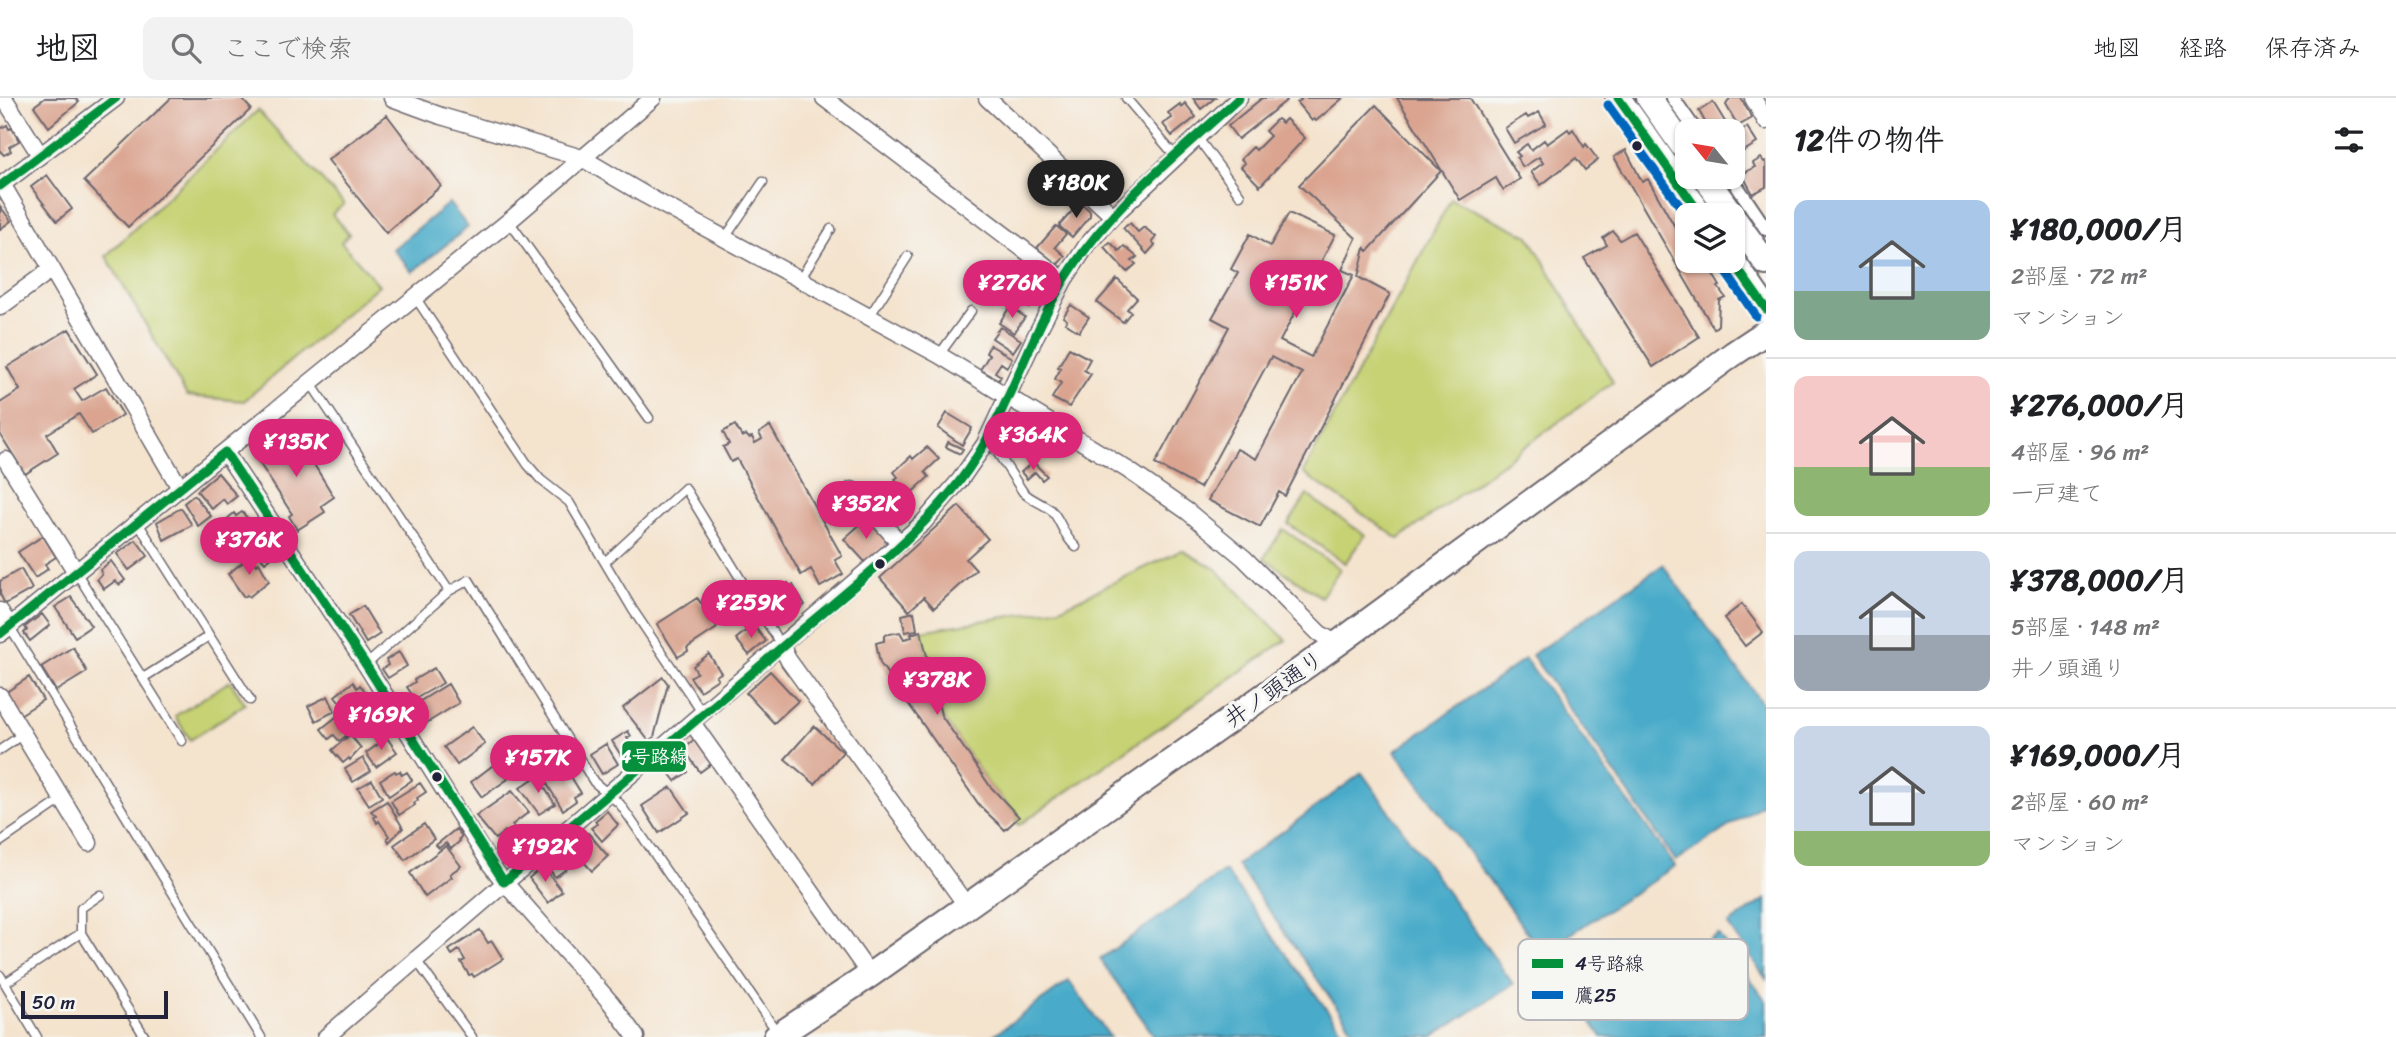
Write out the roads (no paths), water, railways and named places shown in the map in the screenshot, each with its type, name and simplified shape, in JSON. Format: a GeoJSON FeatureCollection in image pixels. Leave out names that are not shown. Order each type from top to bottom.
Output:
{"type":"FeatureCollection","features":[{"type":"Feature","properties":{"kind":"main road"},"geometry":{"type":"LineString","coordinates":[[1618,98],[1692,203]]}},
{"type":"Feature","properties":{"kind":"main road"},"geometry":{"type":"LineString","coordinates":[[1649,98],[1675,135]]}},
{"type":"Feature","properties":{"kind":"main road"},"geometry":{"type":"LineString","coordinates":[[1745,233],[1766,263]]}},
{"type":"Feature","properties":{"kind":"main road"},"geometry":{"type":"LineString","coordinates":[[1741,273],[1766,309]]}},
{"type":"Feature","properties":{"kind":"main road","name":"井ノ頭通り"},"geometry":{"type":"LineString","coordinates":[[777,1036],[870,975],[1337,644],[1732,354],[1766,332]]}},
{"type":"Feature","properties":{"kind":"street"},"geometry":{"type":"LineString","coordinates":[[4,98],[40,155]]}},
{"type":"Feature","properties":{"kind":"street"},"geometry":{"type":"LineString","coordinates":[[116,98],[1,185],[180,488]]}},
{"type":"Feature","properties":{"kind":"street"},"geometry":{"type":"LineString","coordinates":[[392,98],[441,116],[582,158],[939,355],[1128,470],[1187,511],[1244,558],[1319,633],[1337,644]]}},
{"type":"Feature","properties":{"kind":"street"},"geometry":{"type":"LineString","coordinates":[[0,611],[5,630],[509,221],[653,98]]}},
{"type":"Feature","properties":{"kind":"street"},"geometry":{"type":"LineString","coordinates":[[824,98],[1064,280]]}},
{"type":"Feature","properties":{"kind":"street"},"geometry":{"type":"LineString","coordinates":[[988,98],[1113,216]]}},
{"type":"Feature","properties":{"kind":"street"},"geometry":{"type":"LineString","coordinates":[[326,1037],[923,523],[960,480],[988,438],[1064,280],[1087,246],[1113,216],[1239,98]]}},
{"type":"Feature","properties":{"kind":"street"},"geometry":{"type":"LineString","coordinates":[[1673,98],[1688,119]]}},
{"type":"Feature","properties":{"kind":"street"},"geometry":{"type":"LineString","coordinates":[[1753,98],[1766,121]]}},
{"type":"Feature","properties":{"kind":"street"},"geometry":{"type":"LineString","coordinates":[[1739,189],[1766,229]]}},
{"type":"Feature","properties":{"kind":"street"},"geometry":{"type":"LineString","coordinates":[[0,307],[52,269]]}},
{"type":"Feature","properties":{"kind":"street"},"geometry":{"type":"LineString","coordinates":[[225,452],[366,665],[504,882],[611,1003],[636,1037]]}},
{"type":"Feature","properties":{"kind":"street"},"geometry":{"type":"LineString","coordinates":[[6,460],[76,572]]}},
{"type":"Feature","properties":{"kind":"street"},"geometry":{"type":"LineString","coordinates":[[852,490],[900,543]]}},
{"type":"Feature","properties":{"kind":"street"},"geometry":{"type":"LineString","coordinates":[[782,647],[789,661],[967,906]]}},
{"type":"Feature","properties":{"kind":"street"},"geometry":{"type":"LineString","coordinates":[[0,696],[89,843]]}},
{"type":"Feature","properties":{"kind":"street"},"geometry":{"type":"LineString","coordinates":[[698,719],[870,975]]}},
{"type":"Feature","properties":{"kind":"lane"},"geometry":{"type":"LineString","coordinates":[[1126,98],[1176,157]]}},
{"type":"Feature","properties":{"kind":"lane"},"geometry":{"type":"LineString","coordinates":[[1197,137],[1240,195]]}},
{"type":"Feature","properties":{"kind":"lane"},"geometry":{"type":"LineString","coordinates":[[725,238],[763,182]]}},
{"type":"Feature","properties":{"kind":"lane"},"geometry":{"type":"LineString","coordinates":[[509,221],[649,418]]}},
{"type":"Feature","properties":{"kind":"lane"},"geometry":{"type":"LineString","coordinates":[[800,279],[831,229]]}},
{"type":"Feature","properties":{"kind":"lane"},"geometry":{"type":"LineString","coordinates":[[869,317],[908,256]]}},
{"type":"Feature","properties":{"kind":"lane"},"geometry":{"type":"LineString","coordinates":[[415,297],[528,465],[541,480],[569,502],[698,719]]}},
{"type":"Feature","properties":{"kind":"lane"},"geometry":{"type":"LineString","coordinates":[[939,355],[971,311]]}},
{"type":"Feature","properties":{"kind":"lane"},"geometry":{"type":"LineString","coordinates":[[310,382],[449,591]]}},
{"type":"Feature","properties":{"kind":"lane"},"geometry":{"type":"LineString","coordinates":[[988,438],[1023,492],[1051,510],[1067,540],[1076,547]]}},
{"type":"Feature","properties":{"kind":"lane"},"geometry":{"type":"LineString","coordinates":[[605,562],[685,488],[782,647]]}},
{"type":"Feature","properties":{"kind":"lane"},"geometry":{"type":"LineString","coordinates":[[138,523],[250,700]]}},
{"type":"Feature","properties":{"kind":"lane"},"geometry":{"type":"LineString","coordinates":[[76,572],[183,741]]}},
{"type":"Feature","properties":{"kind":"lane"},"geometry":{"type":"LineString","coordinates":[[366,665],[449,591],[469,580],[594,782],[621,804],[777,1036]]}},
{"type":"Feature","properties":{"kind":"lane"},"geometry":{"type":"LineString","coordinates":[[5,630],[261,1037]]}},
{"type":"Feature","properties":{"kind":"lane"},"geometry":{"type":"LineString","coordinates":[[143,678],[209,636]]}},
{"type":"Feature","properties":{"kind":"lane"},"geometry":{"type":"LineString","coordinates":[[0,750],[23,734]]}},
{"type":"Feature","properties":{"kind":"lane"},"geometry":{"type":"LineString","coordinates":[[0,842],[63,799]]}},
{"type":"Feature","properties":{"kind":"lane"},"geometry":{"type":"LineString","coordinates":[[100,895],[81,908],[81,933],[145,1037]]}},
{"type":"Feature","properties":{"kind":"lane"},"geometry":{"type":"LineString","coordinates":[[37,1037],[2,979],[81,933]]}},
{"type":"Feature","properties":{"kind":"lane"},"geometry":{"type":"LineString","coordinates":[[416,960],[472,1037]]}},
{"type":"Feature","properties":{"kind":"water"},"geometry":{"type":"Polygon","coordinates":[[[449,203],[468,227],[412,272],[393,249],[449,203]]]}},
{"type":"Feature","properties":{"kind":"water"},"geometry":{"type":"Polygon","coordinates":[[[1663,565],[1766,709],[1766,802],[1676,861],[1532,655],[1663,565]]]}},
{"type":"Feature","properties":{"kind":"water"},"geometry":{"type":"Polygon","coordinates":[[[1525,659],[1675,866],[1563,939],[1532,939],[1395,751],[1525,659]]]}},
{"type":"Feature","properties":{"kind":"water"},"geometry":{"type":"Polygon","coordinates":[[[1362,773],[1513,984],[1432,1037],[1358,1037],[1237,865],[1362,773]]]}},
{"type":"Feature","properties":{"kind":"water"},"geometry":{"type":"Polygon","coordinates":[[[1225,871],[1347,1037],[1155,1037],[1100,959],[1225,871]]]}},
{"type":"Feature","properties":{"kind":"water"},"geometry":{"type":"Polygon","coordinates":[[[1766,899],[1766,979],[1748,953],[1748,939],[1738,939],[1728,925],[1766,899]]]}},
{"type":"Feature","properties":{"kind":"water"},"geometry":{"type":"Polygon","coordinates":[[[1748,976],[1766,1001],[1766,1037],[1602,1037],[1591,1021],[1748,1020],[1748,976]]]}},
{"type":"Feature","properties":{"kind":"water"},"geometry":{"type":"Polygon","coordinates":[[[1069,981],[1110,1037],[991,1037],[1069,981]]]}}]}
